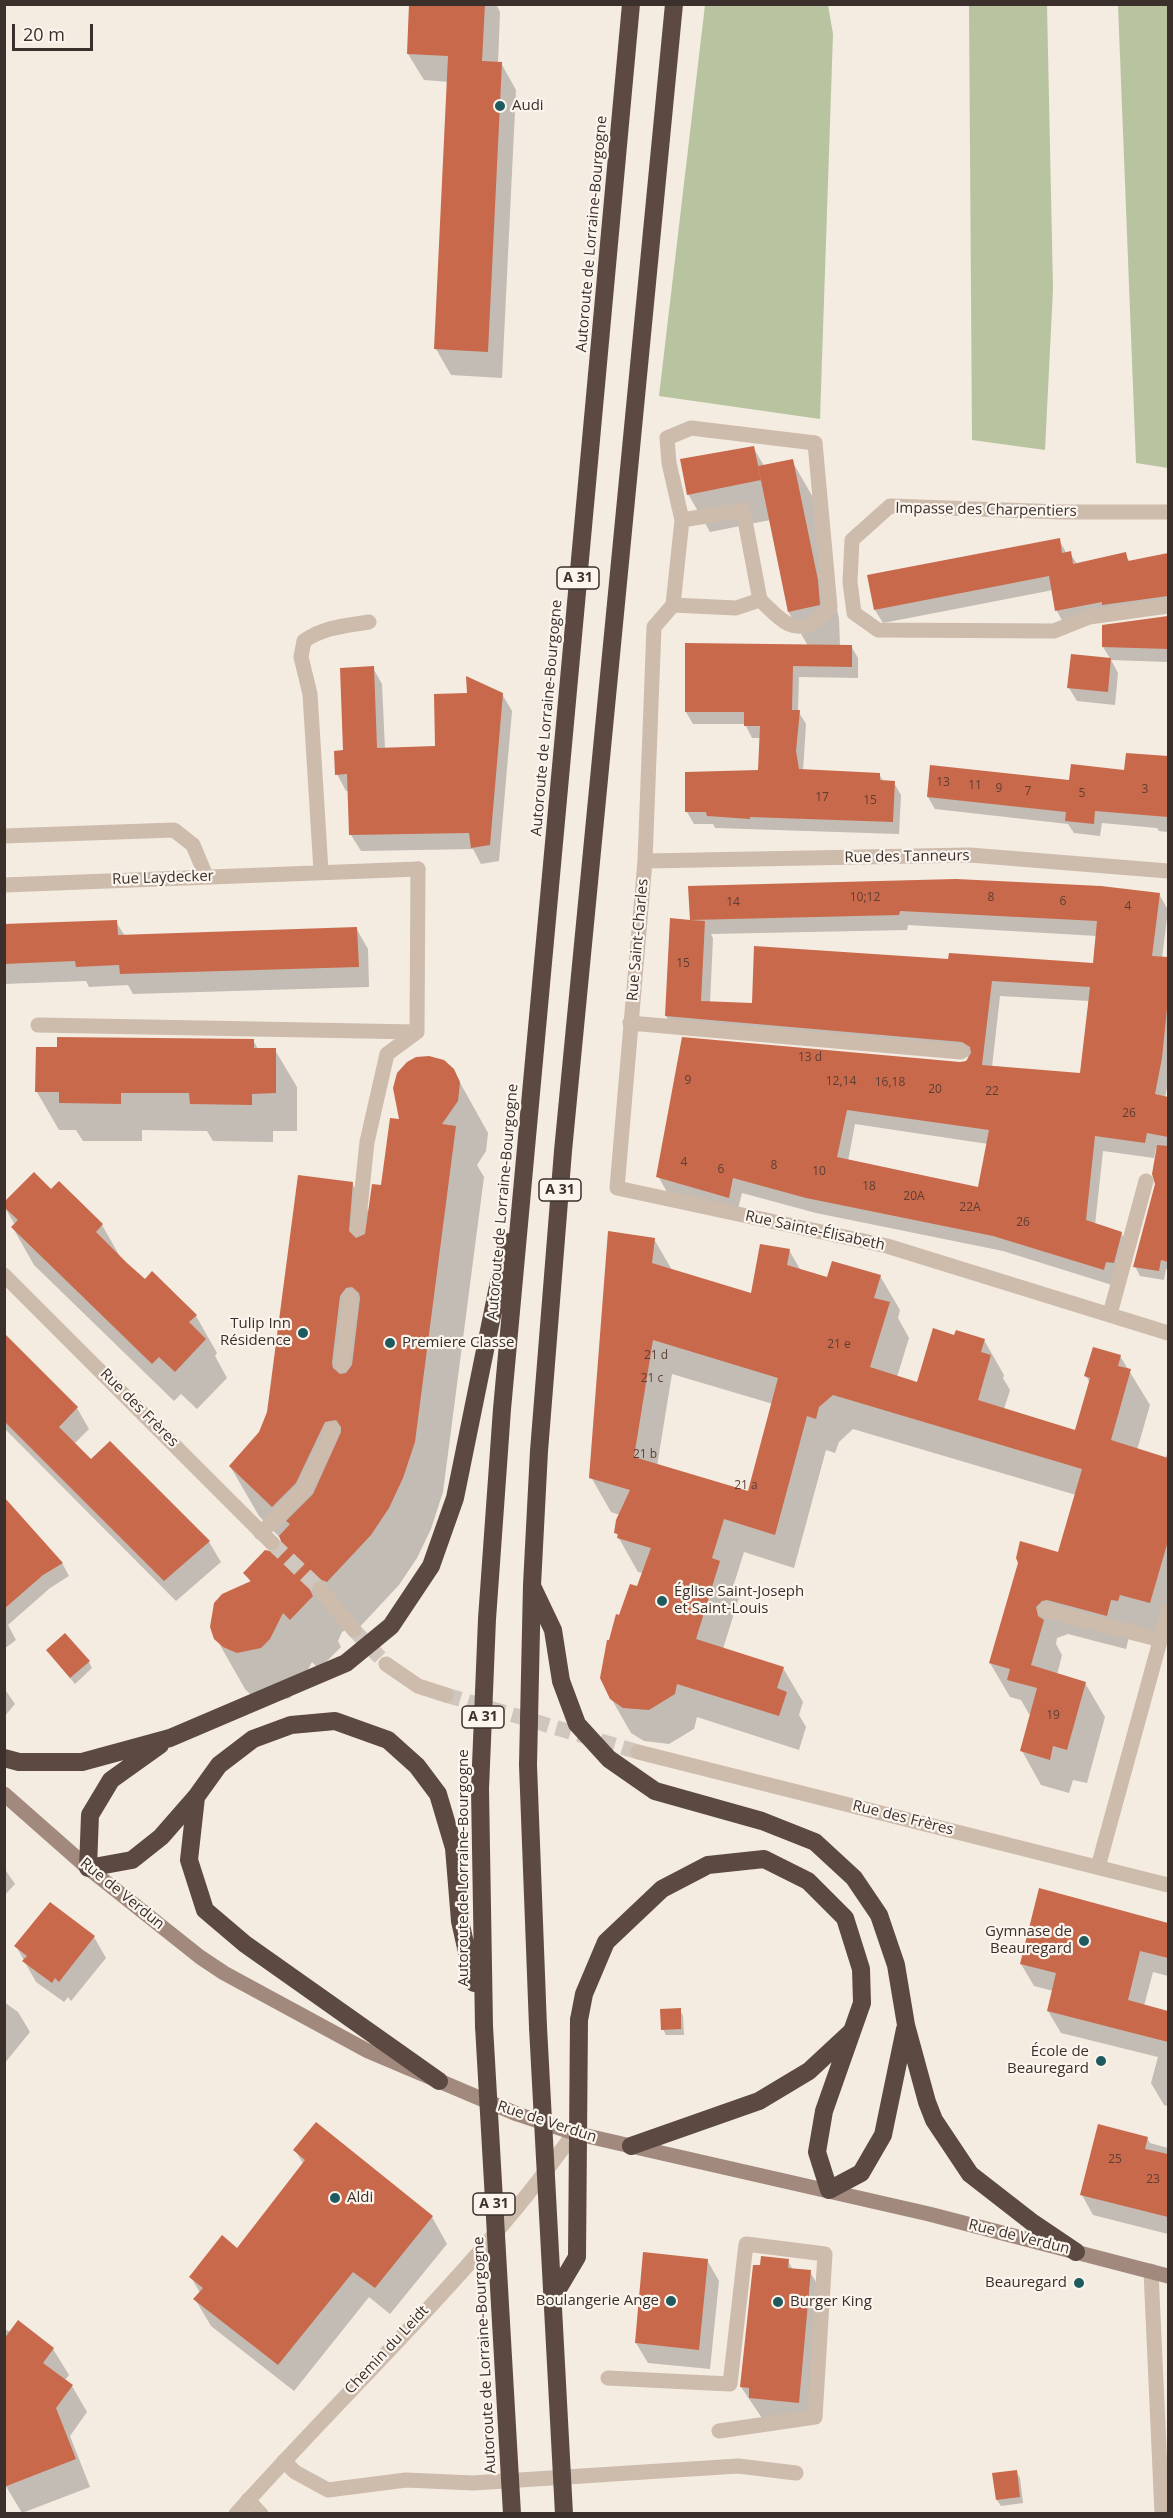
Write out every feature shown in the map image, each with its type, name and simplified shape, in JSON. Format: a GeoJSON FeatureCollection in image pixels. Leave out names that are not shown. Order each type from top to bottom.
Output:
{"type":"FeatureCollection","features":[{"type":"Feature","properties":{"kind":"highway","name":"Autoroute de Lorraine-Bourgogne"},"geometry":{"type":"LineString","coordinates":[[512,2514],[484,2026],[480,1789],[487,1618],[502,1409],[631,4]]}},
{"type":"Feature","properties":{"kind":"highway","name":"A 31"},"geometry":{"type":"LineString","coordinates":[[564,2514],[538,2027],[528,1765],[531,1585],[539,1451],[564,1139],[674,4]]}},
{"type":"Feature","properties":{"kind":"highway"},"geometry":{"type":"LineString","coordinates":[[4,1758],[19,1762],[82,1762],[170,1738],[346,1663],[391,1626],[431,1566],[455,1498],[525,1152]]}},
{"type":"Feature","properties":{"kind":"highway"},"geometry":{"type":"LineString","coordinates":[[531,1585],[553,1630],[561,1681],[577,1724],[609,1759],[656,1791],[762,1821],[815,1842],[854,1878],[879,1915],[896,1965],[906,2025],[934,2120],[970,2174],[1033,2223],[1076,2252]]}},
{"type":"Feature","properties":{"kind":"highway"},"geometry":{"type":"LineString","coordinates":[[170,1738],[111,1780],[90,1815],[87,1868],[132,1860],[161,1837],[196,1797],[219,1764],[253,1739],[291,1725],[335,1721],[388,1740],[417,1766],[438,1794],[454,1848],[460,1921],[484,2026]]}},
{"type":"Feature","properties":{"kind":"highway"},"geometry":{"type":"LineString","coordinates":[[196,1797],[189,1860],[205,1910],[245,1944],[439,2081]]}},
{"type":"Feature","properties":{"kind":"highway"},"geometry":{"type":"LineString","coordinates":[[552,2299],[577,2257],[579,2020],[584,1994],[606,1942],[662,1889],[708,1865],[764,1859],[808,1881],[845,1918],[861,1969],[862,2003],[855,2029],[824,2111],[817,2152],[829,2190],[861,2173],[883,2135],[906,2025]]}},
{"type":"Feature","properties":{"kind":"highway"},"geometry":{"type":"LineString","coordinates":[[631,2146],[759,2101],[809,2071],[855,2029]]}},
{"type":"Feature","properties":{"kind":"main road","name":"Rue de Verdun"},"geometry":{"type":"LineString","coordinates":[[4,1794],[87,1868],[200,1957],[224,1973],[366,2050],[537,2122],[574,2133],[829,2190],[1168,2276]]}},
{"type":"Feature","properties":{"kind":"street"},"geometry":{"type":"LineString","coordinates":[[682,520],[743,510],[760,600],[791,627],[801,628],[825,616],[830,607],[815,443],[691,428],[667,438],[669,463],[682,520],[673,605],[736,608],[760,600]]}},
{"type":"Feature","properties":{"kind":"street","name":"Impasse des Charpentiers"},"geometry":{"type":"LineString","coordinates":[[1168,512],[1061,512],[890,506],[852,540],[850,582],[854,613],[878,630],[1054,631],[1089,617],[1168,606]]}},
{"type":"Feature","properties":{"kind":"street","name":"Rue Saint-Charles"},"geometry":{"type":"LineString","coordinates":[[673,605],[654,627],[645,861],[630,1023],[961,1052]]}},
{"type":"Feature","properties":{"kind":"street"},"geometry":{"type":"LineString","coordinates":[[321,871],[310,694],[301,657],[304,641],[316,632],[369,622]]}},
{"type":"Feature","properties":{"kind":"street"},"geometry":{"type":"LineString","coordinates":[[4,836],[174,830],[193,845],[206,876]]}},
{"type":"Feature","properties":{"kind":"street","name":"Rue des Tanneurs"},"geometry":{"type":"LineString","coordinates":[[645,861],[970,855],[1168,871]]}},
{"type":"Feature","properties":{"kind":"street","name":"Rue Laydecker"},"geometry":{"type":"LineString","coordinates":[[4,885],[418,869],[417,1032]]}},
{"type":"Feature","properties":{"kind":"street","name":"Rue Sainte-Élisabeth"},"geometry":{"type":"LineString","coordinates":[[630,1023],[617,1188],[887,1246],[1168,1333]]}},
{"type":"Feature","properties":{"kind":"street"},"geometry":{"type":"LineString","coordinates":[[38,1025],[417,1032]]}},
{"type":"Feature","properties":{"kind":"street"},"geometry":{"type":"LineString","coordinates":[[358,1228],[368,1142],[387,1054],[417,1032]]}},
{"type":"Feature","properties":{"kind":"street"},"geometry":{"type":"LineString","coordinates":[[1110,1314],[1146,1181]]}},
{"type":"Feature","properties":{"kind":"street","name":"Rue des Frères"},"geometry":{"type":"LineString","coordinates":[[4,1275],[266,1538],[304,1489],[332,1429]]}},
{"type":"Feature","properties":{"kind":"street"},"geometry":{"type":"LineString","coordinates":[[342,1364],[350,1297]]}},
{"type":"Feature","properties":{"kind":"street"},"geometry":{"type":"LineString","coordinates":[[320,1589],[354,1630]]}},
{"type":"Feature","properties":{"kind":"street"},"geometry":{"type":"LineString","coordinates":[[1045,1610],[1161,1640]]}},
{"type":"Feature","properties":{"kind":"street"},"geometry":{"type":"LineString","coordinates":[[1098,1867],[1168,1612]]}},
{"type":"Feature","properties":{"kind":"street"},"geometry":{"type":"LineString","coordinates":[[386,1664],[418,1686],[446,1695]]}},
{"type":"Feature","properties":{"kind":"street","name":"Rue des Frères"},"geometry":{"type":"LineString","coordinates":[[638,1752],[1168,1885]]}},
{"type":"Feature","properties":{"kind":"street"},"geometry":{"type":"LineString","coordinates":[[537,2122],[537,2186]]}},
{"type":"Feature","properties":{"kind":"street","name":"Chemin du Leidt"},"geometry":{"type":"LineString","coordinates":[[236,2514],[537,2186],[574,2133]]}},
{"type":"Feature","properties":{"kind":"street"},"geometry":{"type":"LineString","coordinates":[[608,2378],[730,2384],[746,2244],[825,2254],[815,2417],[719,2432]]}},
{"type":"Feature","properties":{"kind":"street"},"geometry":{"type":"LineString","coordinates":[[1151,2271],[1162,2514]]}},
{"type":"Feature","properties":{"kind":"street"},"geometry":{"type":"LineString","coordinates":[[284,2461],[294,2472],[328,2490],[406,2480],[473,2483],[738,2466],[796,2473]]}},
{"type":"Feature","properties":{"kind":"street"},"geometry":{"type":"LineString","coordinates":[[248,2500],[261,2514]]}},
{"type":"Feature","properties":{"kind":"green space"},"geometry":{"type":"Polygon","coordinates":[[[705,5],[828,5],[833,34],[820,419],[659,396],[705,5]]]}},
{"type":"Feature","properties":{"kind":"green space"},"geometry":{"type":"Polygon","coordinates":[[[969,5],[1047,5],[1053,289],[1045,450],[972,440],[969,5]]]}},
{"type":"Feature","properties":{"kind":"green space"},"geometry":{"type":"Polygon","coordinates":[[[1118,5],[1168,5],[1168,468],[1136,463],[1118,5]]]}},
{"type":"Feature","properties":{"kind":"building"},"geometry":{"type":"Polygon","coordinates":[[[409,4],[485,4],[482,61],[502,62],[488,352],[434,349],[448,56],[407,54],[409,4]]]}},
{"type":"Feature","properties":{"kind":"building"},"geometry":{"type":"Polygon","coordinates":[[[754,446],[761,480],[687,495],[680,459],[754,446]]]}},
{"type":"Feature","properties":{"kind":"building"},"geometry":{"type":"Polygon","coordinates":[[[793,459],[818,580],[820,605],[788,612],[758,466],[793,459]]]}},
{"type":"Feature","properties":{"kind":"building"},"geometry":{"type":"Polygon","coordinates":[[[1060,538],[1062,553],[1071,551],[1073,564],[1126,552],[1128,561],[1168,553],[1168,596],[1102,605],[1102,602],[1055,611],[1049,576],[874,610],[867,575],[1060,538]]]}},
{"type":"Feature","properties":{"kind":"building"},"geometry":{"type":"Polygon","coordinates":[[[1168,616],[1168,649],[1102,647],[1102,625],[1168,616]]]}},
{"type":"Feature","properties":{"kind":"building"},"geometry":{"type":"Polygon","coordinates":[[[685,643],[852,645],[852,667],[793,666],[792,710],[800,710],[796,751],[799,769],[880,773],[880,780],[895,781],[893,822],[750,817],[750,819],[707,816],[706,812],[685,812],[685,772],[758,770],[760,726],[744,726],[744,712],[685,712],[685,643]]]}},
{"type":"Feature","properties":{"kind":"building"},"geometry":{"type":"Polygon","coordinates":[[[1071,654],[1111,658],[1108,692],[1067,688],[1071,654]]]}},
{"type":"Feature","properties":{"kind":"building"},"geometry":{"type":"Polygon","coordinates":[[[374,666],[377,748],[435,746],[434,694],[467,693],[466,676],[503,693],[490,845],[471,848],[469,833],[349,835],[347,774],[335,775],[334,751],[343,750],[340,668],[374,666]]]}},
{"type":"Feature","properties":{"kind":"building"},"geometry":{"type":"Polygon","coordinates":[[[1126,753],[1168,756],[1168,817],[1095,811],[1094,824],[1065,821],[1066,812],[927,797],[930,765],[1069,780],[1071,764],[1124,770],[1126,753]]]}},
{"type":"Feature","properties":{"kind":"building"},"geometry":{"type":"Polygon","coordinates":[[[956,879],[1101,886],[1160,893],[1152,956],[1168,957],[1168,999],[1162,1058],[1155,1094],[1168,1097],[1168,1137],[1147,1133],[1145,1143],[1095,1136],[1086,1220],[1122,1232],[1114,1263],[1106,1262],[1104,1270],[993,1236],[806,1198],[733,1178],[729,1198],[656,1177],[682,1037],[960,1062],[966,1061],[971,1053],[970,1047],[962,1042],[665,1016],[670,918],[690,920],[688,886],[956,879]],[[900,911],[899,915],[690,920],[705,921],[701,1001],[752,1003],[754,946],[948,959],[949,953],[1093,963],[1097,921],[900,911]],[[992,981],[982,1065],[1080,1073],[1090,987],[992,981]],[[847,1110],[837,1157],[978,1187],[989,1130],[847,1110]]]}},
{"type":"Feature","properties":{"kind":"building"},"geometry":{"type":"Polygon","coordinates":[[[117,920],[118,935],[357,927],[359,967],[120,974],[119,965],[76,967],[75,961],[4,964],[4,924],[117,920]]]}},
{"type":"Feature","properties":{"kind":"building"},"geometry":{"type":"Polygon","coordinates":[[[57,1037],[254,1039],[254,1048],[276,1048],[276,1093],[252,1094],[252,1105],[190,1104],[189,1093],[121,1093],[121,1104],[59,1103],[59,1092],[35,1092],[36,1047],[57,1047],[57,1037]]]}},
{"type":"Feature","properties":{"kind":"building"},"geometry":{"type":"Polygon","coordinates":[[[429,1056],[444,1060],[454,1069],[460,1082],[458,1101],[442,1124],[456,1126],[415,1442],[403,1478],[389,1508],[371,1535],[327,1582],[319,1579],[313,1582],[310,1590],[313,1596],[290,1620],[283,1613],[270,1639],[261,1648],[237,1653],[223,1647],[214,1639],[210,1627],[214,1603],[222,1594],[251,1581],[243,1573],[265,1550],[274,1552],[279,1549],[281,1541],[279,1536],[290,1524],[286,1521],[313,1494],[341,1432],[341,1427],[336,1420],[325,1422],[296,1483],[272,1507],[229,1466],[259,1432],[267,1412],[298,1175],[353,1182],[349,1231],[356,1238],[365,1234],[372,1184],[381,1185],[390,1118],[399,1119],[393,1088],[397,1073],[407,1062],[416,1057],[429,1056]],[[352,1287],[346,1288],[340,1296],[332,1363],[333,1368],[340,1374],[346,1373],[352,1365],[359,1293],[352,1287]]]}},
{"type":"Feature","properties":{"kind":"building"},"geometry":{"type":"Polygon","coordinates":[[[1157,1145],[1168,1146],[1168,1262],[1161,1260],[1159,1271],[1133,1267],[1155,1184],[1152,1174],[1157,1145]]]}},
{"type":"Feature","properties":{"kind":"building"},"geometry":{"type":"Polygon","coordinates":[[[34,1172],[51,1189],[59,1181],[103,1224],[96,1232],[127,1263],[145,1279],[152,1271],[197,1315],[189,1322],[206,1339],[175,1372],[159,1357],[152,1364],[11,1227],[18,1220],[4,1207],[4,1202],[34,1172]]]}},
{"type":"Feature","properties":{"kind":"building"},"geometry":{"type":"Polygon","coordinates":[[[608,1231],[655,1238],[652,1263],[751,1293],[760,1244],[790,1249],[787,1265],[827,1277],[832,1261],[881,1275],[874,1298],[890,1302],[870,1367],[917,1382],[933,1328],[954,1335],[956,1330],[985,1339],[981,1352],[991,1355],[978,1400],[1075,1430],[1090,1378],[1084,1376],[1093,1347],[1121,1355],[1118,1366],[1131,1369],[1111,1440],[1168,1458],[1168,1541],[1150,1603],[1120,1595],[1118,1601],[1111,1600],[1107,1616],[1047,1600],[1042,1601],[1036,1607],[1038,1616],[1044,1620],[1031,1665],[1086,1682],[1067,1750],[1053,1746],[1050,1760],[1020,1751],[1037,1688],[1007,1680],[1010,1669],[989,1663],[1018,1563],[1016,1558],[1020,1541],[1058,1552],[1082,1469],[833,1395],[819,1407],[816,1419],[807,1416],[775,1535],[724,1519],[712,1558],[720,1561],[696,1639],[784,1667],[777,1688],[787,1692],[779,1716],[677,1684],[675,1694],[649,1710],[623,1708],[610,1699],[600,1678],[607,1640],[609,1640],[616,1614],[619,1615],[630,1584],[637,1586],[651,1548],[617,1538],[618,1534],[614,1533],[616,1520],[630,1490],[589,1478],[608,1231]],[[653,1340],[634,1457],[748,1491],[778,1378],[653,1340]]]}},
{"type":"Feature","properties":{"kind":"building"},"geometry":{"type":"Polygon","coordinates":[[[4,1333],[78,1407],[59,1427],[91,1459],[110,1441],[210,1541],[164,1581],[4,1421],[4,1333]]]}},
{"type":"Feature","properties":{"kind":"building"},"geometry":{"type":"Polygon","coordinates":[[[4,1497],[63,1563],[43,1575],[4,1609],[4,1497]]]}},
{"type":"Feature","properties":{"kind":"building"},"geometry":{"type":"Polygon","coordinates":[[[65,1633],[90,1661],[70,1678],[46,1650],[65,1633]]]}},
{"type":"Feature","properties":{"kind":"building"},"geometry":{"type":"Polygon","coordinates":[[[1039,1888],[1168,1923],[1168,1958],[1140,1951],[1128,2000],[1168,2011],[1168,2042],[1047,2011],[1056,1973],[1020,1964],[1039,1888]]]}},
{"type":"Feature","properties":{"kind":"building"},"geometry":{"type":"Polygon","coordinates":[[[50,1902],[95,1936],[59,1982],[55,1978],[52,1983],[22,1961],[27,1956],[14,1946],[50,1902]]]}},
{"type":"Feature","properties":{"kind":"building"},"geometry":{"type":"Polygon","coordinates":[[[681,2008],[681,2029],[661,2030],[660,2009],[681,2008]]]}},
{"type":"Feature","properties":{"kind":"building"},"geometry":{"type":"Polygon","coordinates":[[[316,2122],[433,2216],[375,2288],[353,2272],[278,2365],[193,2299],[203,2288],[189,2277],[222,2235],[237,2248],[305,2160],[293,2150],[316,2122]]]}},
{"type":"Feature","properties":{"kind":"building"},"geometry":{"type":"Polygon","coordinates":[[[1098,2124],[1148,2137],[1145,2149],[1168,2154],[1168,2217],[1080,2195],[1098,2124]]]}},
{"type":"Feature","properties":{"kind":"building","name":"Boulangerie Ange"},"geometry":{"type":"Polygon","coordinates":[[[643,2252],[708,2259],[699,2350],[635,2343],[643,2252]]]}},
{"type":"Feature","properties":{"kind":"building","name":"Burger King"},"geometry":{"type":"Polygon","coordinates":[[[761,2256],[789,2259],[788,2268],[811,2270],[799,2403],[749,2398],[749,2388],[740,2387],[753,2265],[760,2265],[761,2256]]]}},
{"type":"Feature","properties":{"kind":"building"},"geometry":{"type":"Polygon","coordinates":[[[18,2320],[54,2348],[43,2363],[73,2385],[56,2408],[76,2459],[4,2487],[4,2339],[18,2320]]]}},
{"type":"Feature","properties":{"kind":"building"},"geometry":{"type":"Polygon","coordinates":[[[1017,2470],[1020,2497],[996,2500],[992,2473],[1017,2470]]]}},
{"type":"Feature","properties":{"kind":"tunnel"},"geometry":{"type":"LineString","coordinates":[[272,1543],[320,1589]]}},
{"type":"Feature","properties":{"kind":"tunnel"},"geometry":{"type":"LineString","coordinates":[[354,1630],[386,1664]]}},
{"type":"Feature","properties":{"kind":"tunnel"},"geometry":{"type":"LineString","coordinates":[[446,1695],[638,1752]]}},
{"type":"Feature","properties":{"kind":"place","name":"Audi"},"geometry":{"type":"Point","coordinates":[500,106]}},
{"type":"Feature","properties":{"kind":"place","name":"Tulip Inn Résidence"},"geometry":{"type":"Point","coordinates":[303,1333]}},
{"type":"Feature","properties":{"kind":"place","name":"Premiere Classe"},"geometry":{"type":"Point","coordinates":[390,1343]}},
{"type":"Feature","properties":{"kind":"place","name":"Église Saint-Joseph et Saint-Louis"},"geometry":{"type":"Point","coordinates":[662,1601]}},
{"type":"Feature","properties":{"kind":"place","name":"Gymnase de Beauregard"},"geometry":{"type":"Point","coordinates":[1084,1941]}},
{"type":"Feature","properties":{"kind":"place","name":"École de Beauregard"},"geometry":{"type":"Point","coordinates":[1101,2061]}},
{"type":"Feature","properties":{"kind":"place","name":"Aldi"},"geometry":{"type":"Point","coordinates":[335,2198]}},
{"type":"Feature","properties":{"kind":"place","name":"Beauregard"},"geometry":{"type":"Point","coordinates":[1079,2283]}},
{"type":"Feature","properties":{"kind":"place","name":"Boulangerie Ange"},"geometry":{"type":"Point","coordinates":[671,2301]}},
{"type":"Feature","properties":{"kind":"place","name":"Burger King"},"geometry":{"type":"Point","coordinates":[778,2302]}}]}
